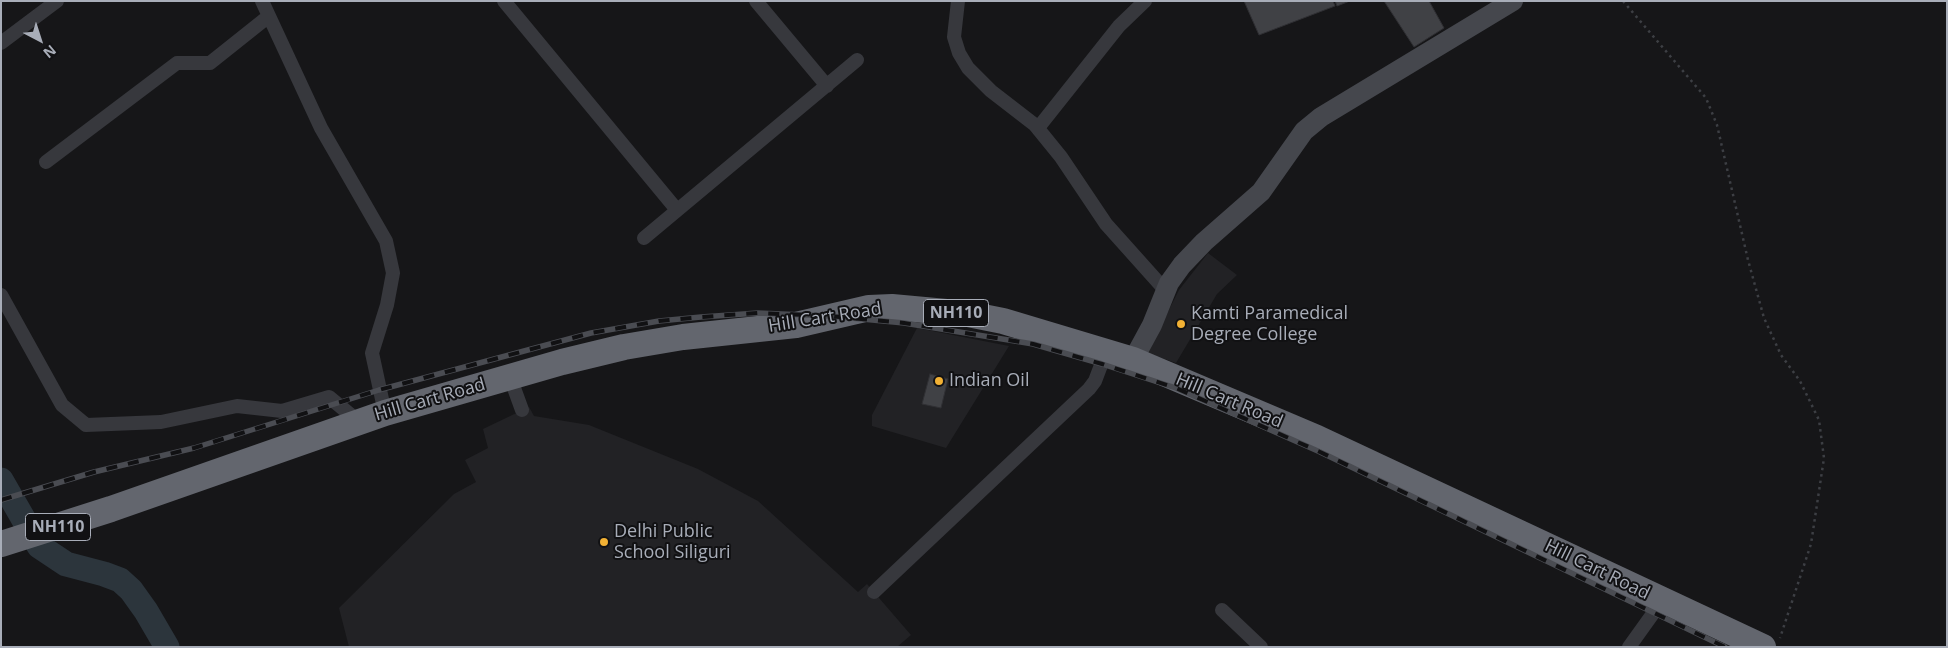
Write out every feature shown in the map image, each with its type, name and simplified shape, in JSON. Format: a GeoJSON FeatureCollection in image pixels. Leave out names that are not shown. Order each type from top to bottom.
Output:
{"type":"FeatureCollection","features":[{"type":"Feature","properties":{"kind":"highway","name":"Hill Cart Road"},"geometry":{"type":"LineString","coordinates":[[3,544],[111,510],[385,412],[510,376],[624,347],[683,337],[796,325],[830,316],[876,308],[918,309],[1003,321],[1133,360],[1316,438],[1763,647]]}},
{"type":"Feature","properties":{"kind":"street"},"geometry":{"type":"LineString","coordinates":[[1,43],[57,1]]}},
{"type":"Feature","properties":{"kind":"street"},"geometry":{"type":"LineString","coordinates":[[262,1],[321,128],[386,241],[393,273],[387,305],[372,353],[385,412]]}},
{"type":"Feature","properties":{"kind":"street"},"geometry":{"type":"LineString","coordinates":[[504,1],[677,210]]}},
{"type":"Feature","properties":{"kind":"street"},"geometry":{"type":"LineString","coordinates":[[756,1],[827,86]]}},
{"type":"Feature","properties":{"kind":"street"},"geometry":{"type":"LineString","coordinates":[[958,1],[954,37],[959,53],[968,68],[979,81],[1038,128],[1061,157],[1106,224],[1166,291]]}},
{"type":"Feature","properties":{"kind":"street"},"geometry":{"type":"LineString","coordinates":[[1038,128],[1120,26],[1145,1]]}},
{"type":"Feature","properties":{"kind":"street"},"geometry":{"type":"LineString","coordinates":[[1133,360],[1152,325],[1166,291],[1182,265],[1204,242],[1261,192],[1304,132],[1321,117],[1513,1]]}},
{"type":"Feature","properties":{"kind":"street"},"geometry":{"type":"LineString","coordinates":[[46,162],[177,63],[210,63],[269,16]]}},
{"type":"Feature","properties":{"kind":"street"},"geometry":{"type":"LineString","coordinates":[[644,238],[857,60]]}},
{"type":"Feature","properties":{"kind":"street"},"geometry":{"type":"LineString","coordinates":[[1,295],[62,405],[86,424],[161,422],[237,406],[282,411],[328,397],[358,421]]}},
{"type":"Feature","properties":{"kind":"street"},"geometry":{"type":"LineString","coordinates":[[874,592],[1089,389],[1095,381],[1106,352]]}},
{"type":"Feature","properties":{"kind":"street"},"geometry":{"type":"LineString","coordinates":[[510,376],[522,410]]}},
{"type":"Feature","properties":{"kind":"street"},"geometry":{"type":"LineString","coordinates":[[1629,647],[1662,601]]}},
{"type":"Feature","properties":{"kind":"street"},"geometry":{"type":"LineString","coordinates":[[1222,610],[1253,644]]}},
{"type":"Feature","properties":{"kind":"path"},"geometry":{"type":"LineString","coordinates":[[1622,1],[1706,98],[1717,125],[1748,260],[1764,318],[1781,355],[1800,381],[1819,420],[1824,458],[1811,544],[1777,647]]}},
{"type":"Feature","properties":{"kind":"shaded area","name":"Kamti Paramedical Degree College"},"geometry":{"type":"Polygon","coordinates":[[[1208,253],[1237,275],[1217,294],[1176,363],[1147,353],[1179,290],[1208,253]]]}},
{"type":"Feature","properties":{"kind":"shaded area","name":"Indian Oil"},"geometry":{"type":"Polygon","coordinates":[[[917,328],[1009,346],[946,448],[872,426],[872,415],[917,328]]]}},
{"type":"Feature","properties":{"kind":"shaded area","name":"Delhi Public School Siliguri"},"geometry":{"type":"Polygon","coordinates":[[[529,407],[534,416],[589,425],[698,469],[758,501],[858,592],[867,584],[911,635],[897,647],[349,647],[339,608],[454,494],[476,482],[465,460],[488,448],[483,429],[529,407]]]}},
{"type":"Feature","properties":{"kind":"building"},"geometry":{"type":"Polygon","coordinates":[[[1244,1],[1333,1],[1335,6],[1259,35],[1244,1]]]}},
{"type":"Feature","properties":{"kind":"building"},"geometry":{"type":"Polygon","coordinates":[[[1335,1],[1350,1],[1337,6],[1335,1]]]}},
{"type":"Feature","properties":{"kind":"building"},"geometry":{"type":"Polygon","coordinates":[[[1384,1],[1429,1],[1444,28],[1414,47],[1384,1]]]}},
{"type":"Feature","properties":{"kind":"building"},"geometry":{"type":"Polygon","coordinates":[[[930,374],[948,379],[941,408],[922,404],[930,374]]]}},
{"type":"Feature","properties":{"kind":"waterway"},"geometry":{"type":"LineString","coordinates":[[1,480],[39,546],[66,564],[120,580],[131,590],[146,611],[167,647]]}},
{"type":"Feature","properties":{"kind":"railway"},"geometry":{"type":"LineString","coordinates":[[1,500],[94,472],[194,448],[379,390],[591,333],[659,321],[701,317],[758,313],[830,316],[904,323],[1033,344],[1176,388],[1320,452],[1725,647]]}},
{"type":"Feature","properties":{"kind":"place","name":"Kamti Paramedical Degree College"},"geometry":{"type":"Point","coordinates":[1181,324]}},
{"type":"Feature","properties":{"kind":"place","name":"Indian Oil"},"geometry":{"type":"Point","coordinates":[939,381]}},
{"type":"Feature","properties":{"kind":"place","name":"Delhi Public School Siliguri"},"geometry":{"type":"Point","coordinates":[604,542]}}]}
